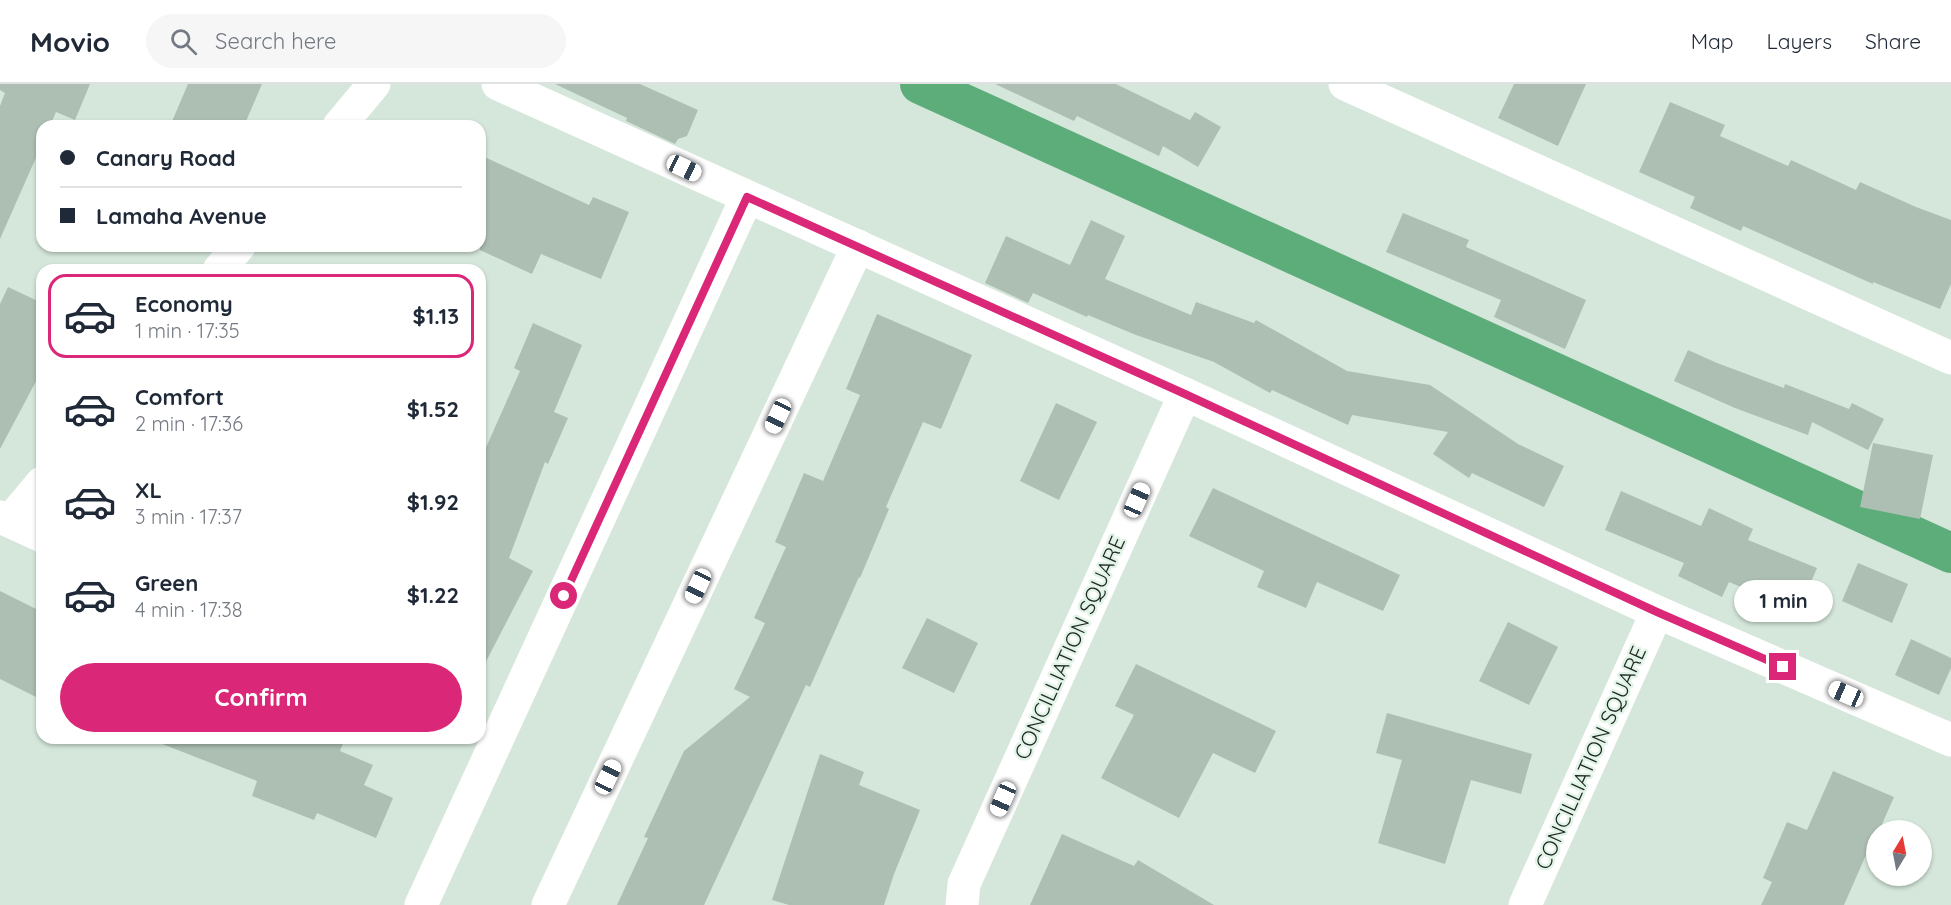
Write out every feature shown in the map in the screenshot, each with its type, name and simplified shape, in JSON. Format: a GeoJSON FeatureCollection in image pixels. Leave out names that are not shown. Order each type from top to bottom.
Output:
{"type":"FeatureCollection","features":[{"type":"Feature","properties":{"kind":"street"},"geometry":{"type":"LineString","coordinates":[[344,120],[374,84]]}},
{"type":"Feature","properties":{"kind":"street"},"geometry":{"type":"LineString","coordinates":[[498,84],[1185,394],[1657,612],[1951,740]]}},
{"type":"Feature","properties":{"kind":"street"},"geometry":{"type":"LineString","coordinates":[[1345,84],[1951,358]]}},
{"type":"Feature","properties":{"kind":"street"},"geometry":{"type":"LineString","coordinates":[[488,739],[747,197]]}},
{"type":"Feature","properties":{"kind":"street"},"geometry":{"type":"LineString","coordinates":[[548,905],[858,246]]}},
{"type":"Feature","properties":{"kind":"street"},"geometry":{"type":"LineString","coordinates":[[224,264],[234,252]]}},
{"type":"Feature","properties":{"kind":"street","name":"CONCILLIATION SQUARE"},"geometry":{"type":"LineString","coordinates":[[962,905],[964,884],[1185,394]]}},
{"type":"Feature","properties":{"kind":"street"},"geometry":{"type":"LineString","coordinates":[[36,489],[5,519],[36,533]]}},
{"type":"Feature","properties":{"kind":"street","name":"CONCILLIATION SQUARE"},"geometry":{"type":"LineString","coordinates":[[1525,905],[1657,612]]}},
{"type":"Feature","properties":{"kind":"street"},"geometry":{"type":"LineString","coordinates":[[421,905],[486,744]]}},
{"type":"Feature","properties":{"kind":"building"},"geometry":{"type":"Polygon","coordinates":[[[0,84],[90,84],[75,120],[56,112],[53,120],[36,120],[36,158],[0,239],[0,106],[5,93],[0,90],[0,84]]]}},
{"type":"Feature","properties":{"kind":"building"},"geometry":{"type":"Polygon","coordinates":[[[188,84],[262,84],[247,120],[173,120],[188,84]]]}},
{"type":"Feature","properties":{"kind":"building"},"geometry":{"type":"Polygon","coordinates":[[[555,84],[640,84],[698,110],[687,136],[678,139],[675,144],[555,84]]]}},
{"type":"Feature","properties":{"kind":"building"},"geometry":{"type":"Polygon","coordinates":[[[995,84],[1116,84],[1190,120],[1195,112],[1221,127],[1198,167],[1163,146],[1159,156],[1077,116],[1074,121],[995,84]]]}},
{"type":"Feature","properties":{"kind":"building"},"geometry":{"type":"Polygon","coordinates":[[[1514,84],[1586,84],[1558,146],[1498,118],[1514,84]]]}},
{"type":"Feature","properties":{"kind":"building"},"geometry":{"type":"Polygon","coordinates":[[[1670,102],[1725,125],[1720,136],[1788,166],[1791,160],[1856,190],[1860,182],[1951,220],[1951,284],[1940,309],[1873,282],[1873,284],[1743,226],[1741,231],[1690,208],[1695,197],[1639,172],[1670,102]]]}},
{"type":"Feature","properties":{"kind":"building"},"geometry":{"type":"Polygon","coordinates":[[[486,158],[589,205],[593,197],[629,212],[601,279],[541,254],[532,274],[484,252],[486,158]]]}},
{"type":"Feature","properties":{"kind":"building"},"geometry":{"type":"Polygon","coordinates":[[[1403,213],[1469,240],[1466,247],[1586,300],[1565,349],[1494,317],[1501,300],[1386,252],[1403,213]]]}},
{"type":"Feature","properties":{"kind":"building"},"geometry":{"type":"Polygon","coordinates":[[[1091,220],[1125,236],[1105,279],[1191,315],[1196,302],[1254,323],[1256,320],[1347,371],[1430,385],[1518,444],[1564,466],[1544,507],[1472,473],[1469,478],[1433,454],[1448,432],[1352,415],[1348,425],[1272,390],[1270,393],[1214,362],[1136,335],[1088,315],[1087,317],[1033,293],[1028,303],[985,283],[1006,236],[1070,265],[1091,220]]]}},
{"type":"Feature","properties":{"kind":"building"},"geometry":{"type":"Polygon","coordinates":[[[8,287],[36,300],[36,381],[0,449],[0,304],[8,287]]]}},
{"type":"Feature","properties":{"kind":"building"},"geometry":{"type":"Polygon","coordinates":[[[877,314],[972,355],[941,429],[923,422],[886,507],[889,509],[860,578],[810,687],[806,685],[704,905],[617,905],[648,838],[644,837],[684,751],[750,697],[734,689],[765,623],[754,618],[786,547],[775,542],[804,473],[823,481],[860,395],[846,389],[877,314]]]}},
{"type":"Feature","properties":{"kind":"building"},"geometry":{"type":"Polygon","coordinates":[[[533,323],[582,345],[554,412],[568,418],[548,464],[545,462],[509,558],[533,571],[486,661],[486,448],[520,371],[514,368],[533,323]]]}},
{"type":"Feature","properties":{"kind":"building"},"geometry":{"type":"Polygon","coordinates":[[[1688,350],[1784,388],[1785,384],[1849,409],[1852,403],[1884,419],[1868,450],[1812,422],[1808,435],[1735,408],[1674,381],[1688,350]]]}},
{"type":"Feature","properties":{"kind":"building"},"geometry":{"type":"Polygon","coordinates":[[[1056,403],[1097,422],[1059,500],[1020,481],[1056,403]]]}},
{"type":"Feature","properties":{"kind":"building"},"geometry":{"type":"Polygon","coordinates":[[[1873,443],[1933,455],[1920,519],[1860,507],[1873,443]]]}},
{"type":"Feature","properties":{"kind":"building"},"geometry":{"type":"Polygon","coordinates":[[[1213,488],[1400,575],[1383,611],[1317,582],[1306,608],[1257,587],[1264,571],[1189,536],[1213,488]]]}},
{"type":"Feature","properties":{"kind":"building"},"geometry":{"type":"Polygon","coordinates":[[[1621,491],[1701,526],[1709,508],[1753,529],[1748,540],[1817,568],[1799,611],[1729,582],[1722,597],[1678,576],[1684,563],[1605,530],[1621,491]]]}},
{"type":"Feature","properties":{"kind":"building"},"geometry":{"type":"Polygon","coordinates":[[[1858,563],[1908,584],[1892,623],[1842,601],[1858,563]]]}},
{"type":"Feature","properties":{"kind":"building"},"geometry":{"type":"Polygon","coordinates":[[[0,591],[36,609],[36,697],[0,679],[0,591]]]}},
{"type":"Feature","properties":{"kind":"building"},"geometry":{"type":"Polygon","coordinates":[[[927,618],[978,643],[954,693],[902,668],[927,618]]]}},
{"type":"Feature","properties":{"kind":"building"},"geometry":{"type":"Polygon","coordinates":[[[1508,622],[1558,647],[1529,705],[1479,681],[1508,622]]]}},
{"type":"Feature","properties":{"kind":"building"},"geometry":{"type":"Polygon","coordinates":[[[1911,639],[1951,658],[1951,668],[1939,695],[1895,675],[1911,639]]]}},
{"type":"Feature","properties":{"kind":"building"},"geometry":{"type":"Polygon","coordinates":[[[1136,664],[1276,731],[1255,773],[1213,753],[1179,818],[1101,778],[1134,715],[1115,706],[1136,664]]]}},
{"type":"Feature","properties":{"kind":"building"},"geometry":{"type":"Polygon","coordinates":[[[1387,713],[1532,754],[1521,794],[1471,780],[1445,864],[1378,843],[1402,760],[1376,753],[1387,713]]]}},
{"type":"Feature","properties":{"kind":"building"},"geometry":{"type":"Polygon","coordinates":[[[162,744],[343,744],[340,751],[373,765],[364,785],[393,798],[376,838],[317,813],[314,820],[252,796],[257,781],[162,744]]]}},
{"type":"Feature","properties":{"kind":"building"},"geometry":{"type":"Polygon","coordinates":[[[820,754],[864,772],[859,785],[920,810],[884,905],[789,905],[772,900],[820,754]]]}},
{"type":"Feature","properties":{"kind":"building"},"geometry":{"type":"Polygon","coordinates":[[[1833,771],[1894,797],[1884,820],[1866,820],[1866,855],[1844,905],[1761,905],[1772,882],[1763,878],[1787,822],[1807,830],[1833,771]]]}},
{"type":"Feature","properties":{"kind":"building"},"geometry":{"type":"Polygon","coordinates":[[[1062,834],[1134,866],[1138,860],[1214,905],[1030,905],[1062,834]]]}},
{"type":"Feature","properties":{"kind":"waterway"},"geometry":{"type":"LineString","coordinates":[[920,84],[1951,553]]}},
{"type":"Feature","properties":{"kind":"route"},"geometry":{"type":"LineString","coordinates":[[564,596],[747,197],[1185,394],[1657,612],[1783,667]]}}]}
